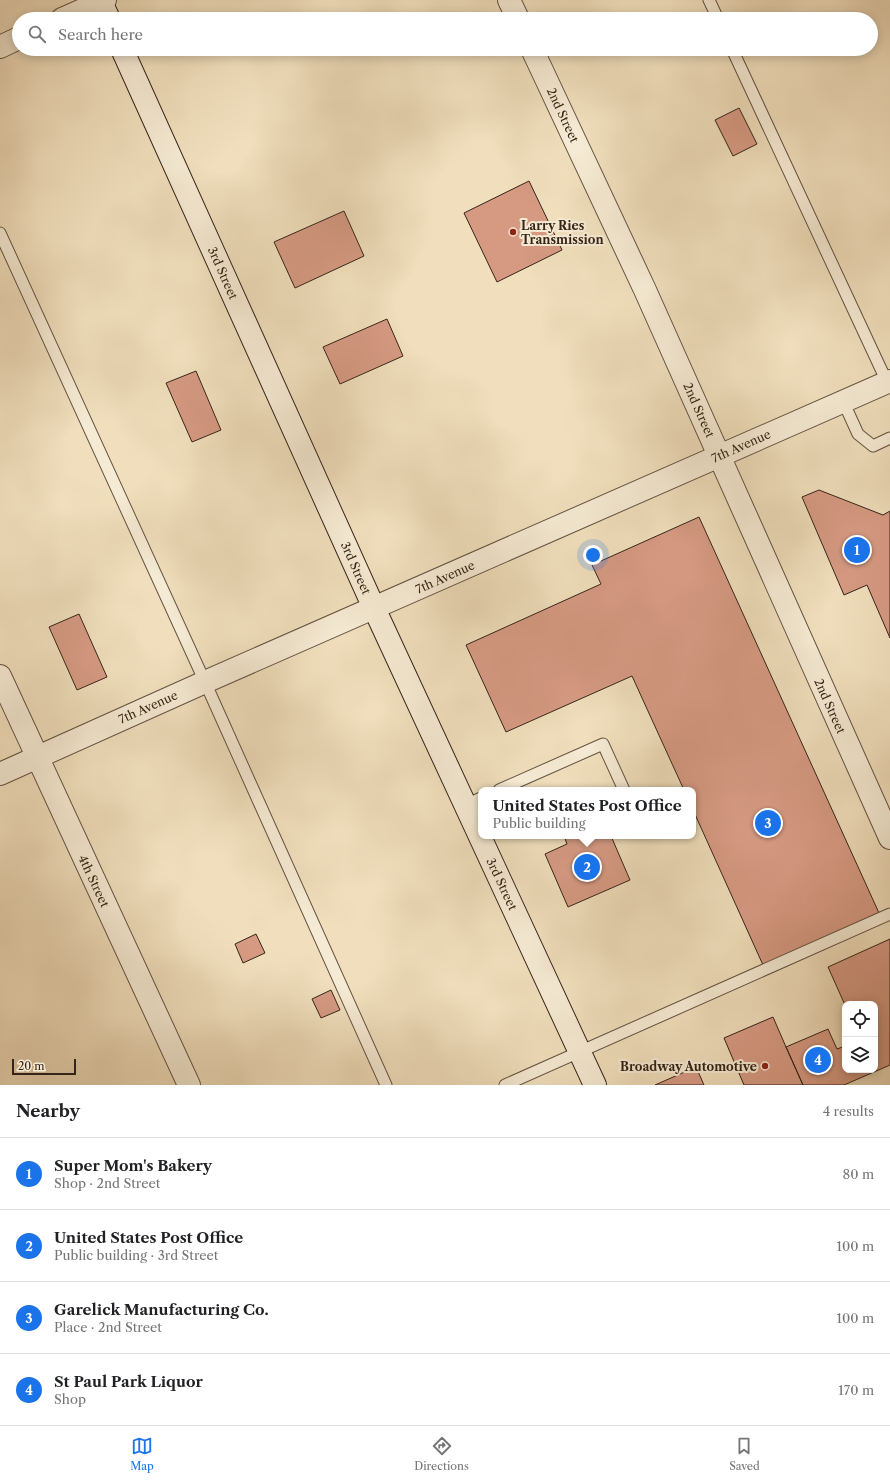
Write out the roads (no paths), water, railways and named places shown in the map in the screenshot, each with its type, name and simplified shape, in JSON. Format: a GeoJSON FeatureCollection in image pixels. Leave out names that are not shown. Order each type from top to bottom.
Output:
{"type":"FeatureCollection","features":[{"type":"Feature","properties":{"kind":"street"},"geometry":{"type":"LineString","coordinates":[[509,0],[515,12]]}},
{"type":"Feature","properties":{"kind":"street"},"geometry":{"type":"LineString","coordinates":[[83,12],[104,5]]}},
{"type":"Feature","properties":{"kind":"street"},"geometry":{"type":"LineString","coordinates":[[0,47],[12,41]]}},
{"type":"Feature","properties":{"kind":"street","name":"3rd Street"},"geometry":{"type":"LineString","coordinates":[[125,56],[374,608],[478,813]]}},
{"type":"Feature","properties":{"kind":"street","name":"2nd Street"},"geometry":{"type":"LineString","coordinates":[[535,56],[645,290],[890,838]]}},
{"type":"Feature","properties":{"kind":"street","name":"7th Avenue"},"geometry":{"type":"LineString","coordinates":[[0,774],[204,682],[888,381]]}},
{"type":"Feature","properties":{"kind":"street","name":"4th Street"},"geometry":{"type":"LineString","coordinates":[[0,676],[189,1085]]}},
{"type":"Feature","properties":{"kind":"street","name":"3rd Street"},"geometry":{"type":"LineString","coordinates":[[489,839],[595,1085]]}},
{"type":"Feature","properties":{"kind":"lane"},"geometry":{"type":"LineString","coordinates":[[709,0],[715,12]]}},
{"type":"Feature","properties":{"kind":"lane"},"geometry":{"type":"LineString","coordinates":[[735,56],[888,381]]}},
{"type":"Feature","properties":{"kind":"lane"},"geometry":{"type":"LineString","coordinates":[[0,233],[386,1085]]}},
{"type":"Feature","properties":{"kind":"lane"},"geometry":{"type":"LineString","coordinates":[[843,401],[858,434],[873,446],[890,438]]}},
{"type":"Feature","properties":{"kind":"lane"},"geometry":{"type":"LineString","coordinates":[[506,787],[603,744],[623,787]]}},
{"type":"Feature","properties":{"kind":"lane"},"geometry":{"type":"LineString","coordinates":[[505,1085],[890,914]]}},
{"type":"Feature","properties":{"kind":"place","name":"Larry Ries Transmission"},"geometry":{"type":"Point","coordinates":[513,232]}},
{"type":"Feature","properties":{"kind":"place","name":"Super Mom's Bakery"},"geometry":{"type":"Point","coordinates":[857,550]}},
{"type":"Feature","properties":{"kind":"place","name":"Garelick Manufacturing Co."},"geometry":{"type":"Point","coordinates":[768,823]}},
{"type":"Feature","properties":{"kind":"place","name":"United States Post Office"},"geometry":{"type":"Point","coordinates":[587,867]}},
{"type":"Feature","properties":{"kind":"place","name":"St Paul Park Liquor"},"geometry":{"type":"Point","coordinates":[818,1060]}},
{"type":"Feature","properties":{"kind":"place","name":"Broadway Automotive"},"geometry":{"type":"Point","coordinates":[765,1066]}}]}
